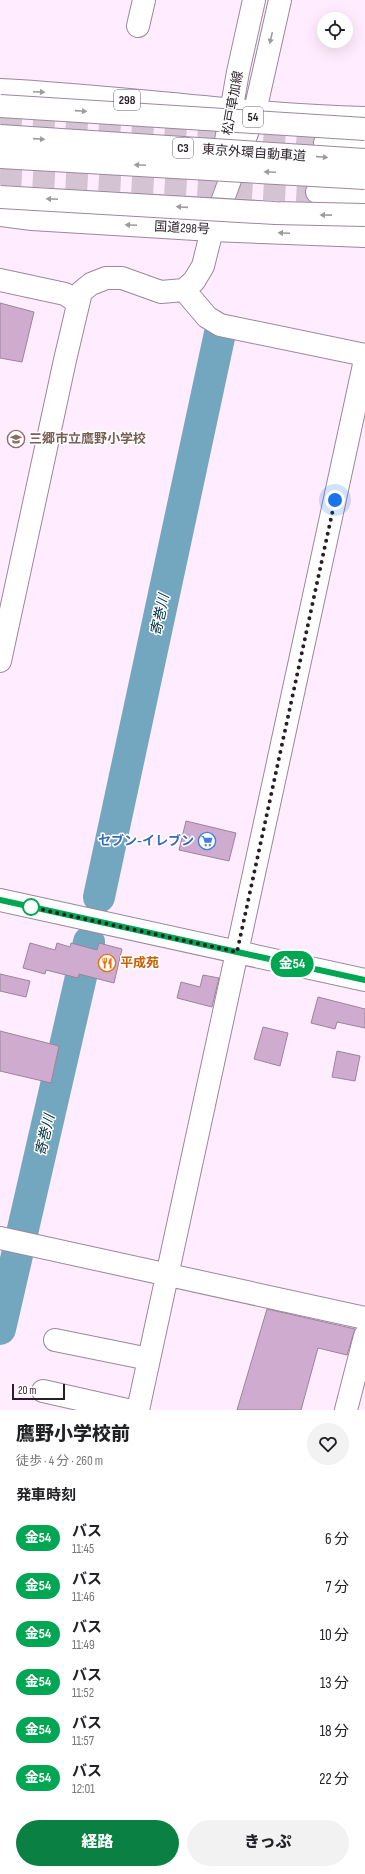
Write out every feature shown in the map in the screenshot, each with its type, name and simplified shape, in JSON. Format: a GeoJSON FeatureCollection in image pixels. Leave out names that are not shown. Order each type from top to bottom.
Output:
{"type":"FeatureCollection","features":[{"type":"Feature","properties":{"kind":"main road"},"geometry":{"type":"LineString","coordinates":[[138,26],[144,0]]}},
{"type":"Feature","properties":{"kind":"main road","name":"松戸草加線"},"geometry":{"type":"LineString","coordinates":[[212,230],[231,109],[254,0]]}},
{"type":"Feature","properties":{"kind":"main road","name":"松戸草加線"},"geometry":{"type":"LineString","coordinates":[[212,230],[255,111],[280,0]]}},
{"type":"Feature","properties":{"kind":"main road","name":"298"},"geometry":{"type":"LineString","coordinates":[[0,90],[255,111],[365,118]]}},
{"type":"Feature","properties":{"kind":"main road"},"geometry":{"type":"LineString","coordinates":[[340,117],[355,106],[365,105]]}},
{"type":"Feature","properties":{"kind":"main road"},"geometry":{"type":"LineString","coordinates":[[0,106],[365,129]]}},
{"type":"Feature","properties":{"kind":"main road","name":"東京外環自動車道"},"geometry":{"type":"LineString","coordinates":[[0,136],[365,160]]}},
{"type":"Feature","properties":{"kind":"main road"},"geometry":{"type":"LineString","coordinates":[[325,143],[365,145]]}},
{"type":"Feature","properties":{"kind":"main road","name":"東京外環自動車道"},"geometry":{"type":"LineString","coordinates":[[0,157],[365,178]]}},
{"type":"Feature","properties":{"kind":"main road"},"geometry":{"type":"LineString","coordinates":[[317,192],[365,194]]}},
{"type":"Feature","properties":{"kind":"main road"},"geometry":{"type":"LineString","coordinates":[[0,197],[275,213],[365,216]]}},
{"type":"Feature","properties":{"kind":"main road","name":"国道298号"},"geometry":{"type":"LineString","coordinates":[[0,215],[32,219],[212,230],[365,236]]}},
{"type":"Feature","properties":{"kind":"main road"},"geometry":{"type":"LineString","coordinates":[[0,223],[32,219]]}},
{"type":"Feature","properties":{"kind":"main road"},"geometry":{"type":"LineString","coordinates":[[0,661],[81,292],[91,284],[106,278],[122,278],[161,292],[184,290],[194,281],[203,266],[212,230]]}},
{"type":"Feature","properties":{"kind":"main road"},"geometry":{"type":"LineString","coordinates":[[0,280],[65,294],[78,302]]}},
{"type":"Feature","properties":{"kind":"main road"},"geometry":{"type":"LineString","coordinates":[[184,290],[207,317],[220,325],[365,355]]}},
{"type":"Feature","properties":{"kind":"main road"},"geometry":{"type":"LineString","coordinates":[[138,1410],[365,360]]}},
{"type":"Feature","properties":{"kind":"main road"},"geometry":{"type":"LineString","coordinates":[[0,900],[365,980]]}},
{"type":"Feature","properties":{"kind":"main road"},"geometry":{"type":"LineString","coordinates":[[0,1238],[365,1318]]}},
{"type":"Feature","properties":{"kind":"main road"},"geometry":{"type":"LineString","coordinates":[[346,1410],[365,1336]]}},
{"type":"Feature","properties":{"kind":"main road"},"geometry":{"type":"LineString","coordinates":[[55,1340],[148,1359]]}},
{"type":"Feature","properties":{"kind":"main road"},"geometry":{"type":"LineString","coordinates":[[43,1391],[128,1410]]}},
{"type":"Feature","properties":{"kind":"building"},"geometry":{"type":"Polygon","coordinates":[[[0,303],[34,312],[22,362],[0,358],[0,303]]]}},
{"type":"Feature","properties":{"kind":"building","name":"セブン-イレブン"},"geometry":{"type":"Polygon","coordinates":[[[186,821],[236,833],[229,861],[179,850],[186,821]]]}},
{"type":"Feature","properties":{"kind":"building"},"geometry":{"type":"Polygon","coordinates":[[[30,943],[55,950],[57,943],[70,947],[71,943],[97,950],[99,943],[122,949],[114,983],[79,974],[78,978],[46,970],[45,974],[23,968],[30,943]]]}},
{"type":"Feature","properties":{"kind":"building"},"geometry":{"type":"Polygon","coordinates":[[[0,974],[30,981],[26,997],[0,991],[0,974]]]}},
{"type":"Feature","properties":{"kind":"building"},"geometry":{"type":"Polygon","coordinates":[[[203,975],[219,978],[212,1007],[177,998],[181,982],[200,987],[203,975]]]}},
{"type":"Feature","properties":{"kind":"building"},"geometry":{"type":"Polygon","coordinates":[[[318,997],[365,1009],[365,1028],[337,1022],[335,1029],[311,1023],[318,997]]]}},
{"type":"Feature","properties":{"kind":"building"},"geometry":{"type":"Polygon","coordinates":[[[263,1027],[288,1033],[280,1066],[254,1059],[263,1027]]]}},
{"type":"Feature","properties":{"kind":"building"},"geometry":{"type":"Polygon","coordinates":[[[0,1031],[59,1046],[51,1083],[0,1071],[0,1031]]]}},
{"type":"Feature","properties":{"kind":"building"},"geometry":{"type":"Polygon","coordinates":[[[337,1051],[360,1056],[355,1081],[332,1077],[337,1051]]]}},
{"type":"Feature","properties":{"kind":"building"},"geometry":{"type":"Polygon","coordinates":[[[267,1309],[355,1329],[347,1355],[318,1348],[301,1410],[237,1410],[267,1309]]]}},
{"type":"Feature","properties":{"kind":"waterway","name":"寄巻川"},"geometry":{"type":"LineString","coordinates":[[99,897],[220,333]]}},
{"type":"Feature","properties":{"kind":"waterway","name":"寄巻川"},"geometry":{"type":"LineString","coordinates":[[0,1329],[89,942]]}},
{"type":"Feature","properties":{"kind":"tunnel"},"geometry":{"type":"LineString","coordinates":[[0,120],[325,143]]}},
{"type":"Feature","properties":{"kind":"tunnel"},"geometry":{"type":"LineString","coordinates":[[0,174],[317,192]]}},
{"type":"Feature","properties":{"kind":"bus line","name":"金54"},"geometry":{"type":"LineString","coordinates":[[0,900],[365,980]]}},
{"type":"Feature","properties":{"kind":"place","name":"三郷市立鷹野小学校"},"geometry":{"type":"Point","coordinates":[16,439]}},
{"type":"Feature","properties":{"kind":"place","name":"セブン-イレブン"},"geometry":{"type":"Point","coordinates":[207,841]}},
{"type":"Feature","properties":{"kind":"place","name":"平成苑"},"geometry":{"type":"Point","coordinates":[107,963]}},
{"type":"Feature","properties":{"kind":"route"},"geometry":{"type":"LineString","coordinates":[[31,907],[237,952],[335,500]]}}]}
